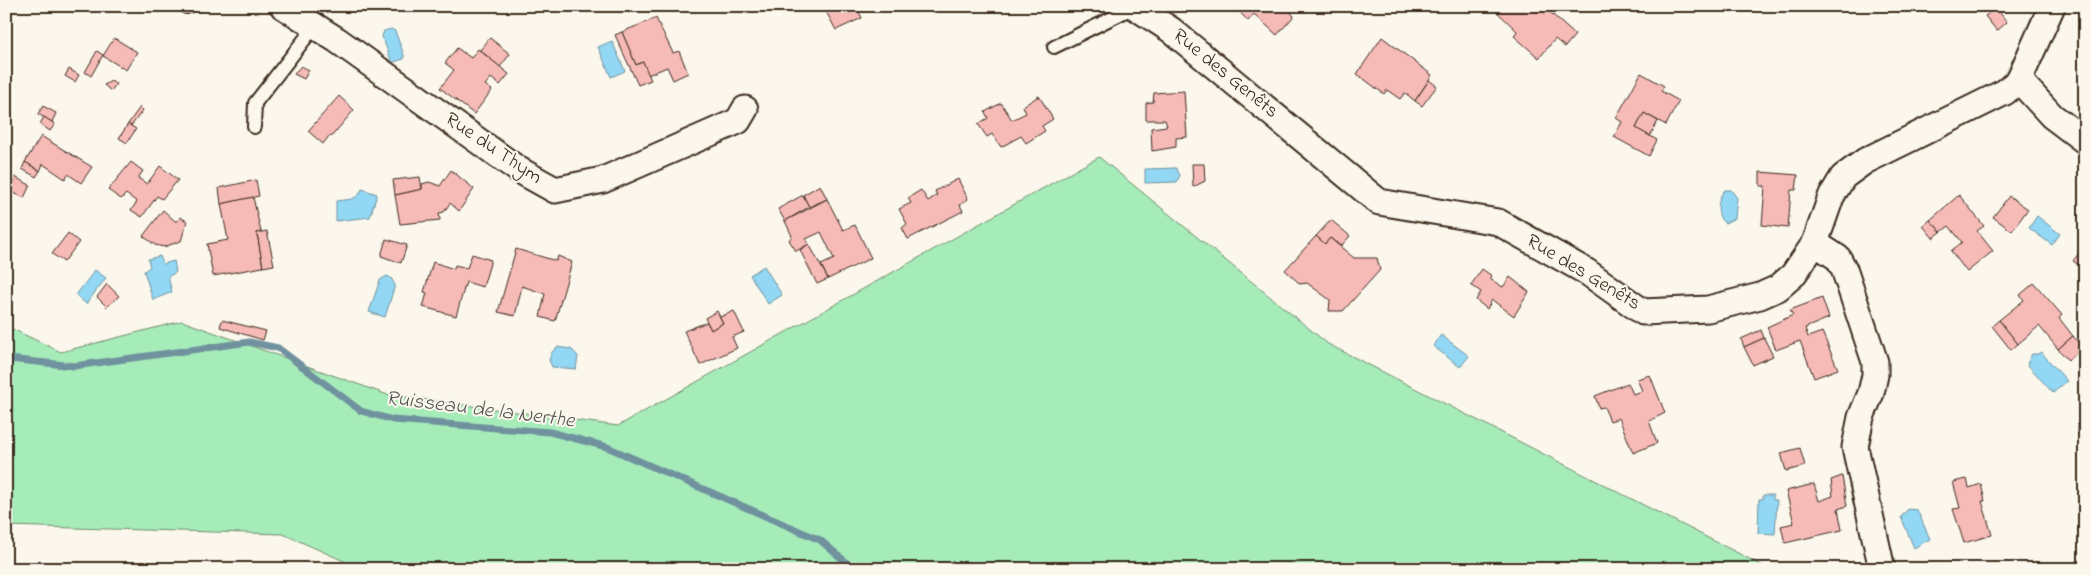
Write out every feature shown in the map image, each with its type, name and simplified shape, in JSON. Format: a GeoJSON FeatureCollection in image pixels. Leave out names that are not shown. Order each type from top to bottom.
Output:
{"type":"FeatureCollection","features":[{"type":"Feature","properties":{"kind":"street","name":"Rue du Thym"},"geometry":{"type":"LineString","coordinates":[[284,6],[519,170],[555,190],[604,180],[738,121],[745,109]]}},
{"type":"Feature","properties":{"kind":"street","name":"Rue des Genêts"},"geometry":{"type":"LineString","coordinates":[[1134,6],[1171,30],[1379,202],[1498,222],[1587,272],[1643,312],[1708,309],[1760,296],[1778,288],[1793,275],[1815,243],[1832,196],[1843,177],[1865,161],[2005,92],[2020,80]]}},
{"type":"Feature","properties":{"kind":"street"},"geometry":{"type":"LineString","coordinates":[[2052,6],[2020,80],[2052,116],[2085,141]]}},
{"type":"Feature","properties":{"kind":"street"},"geometry":{"type":"LineString","coordinates":[[1815,243],[1838,258],[1844,269],[1875,362],[1875,375],[1871,393],[1862,417],[1855,447],[1882,569]]}},
{"type":"Feature","properties":{"kind":"lane"},"geometry":{"type":"LineString","coordinates":[[1054,47],[1134,6]]}},
{"type":"Feature","properties":{"kind":"lane"},"geometry":{"type":"LineString","coordinates":[[254,127],[255,103],[315,26]]}},
{"type":"Feature","properties":{"kind":"green space"},"geometry":{"type":"Polygon","coordinates":[[[1099,157],[1328,344],[1769,569],[362,569],[283,534],[6,526],[6,326],[61,352],[182,321],[385,394],[618,426],[1099,157]]]}},
{"type":"Feature","properties":{"kind":"water"},"geometry":{"type":"Polygon","coordinates":[[[391,29],[395,31],[404,55],[404,59],[394,62],[391,60],[382,36],[384,31],[391,29]]]}},
{"type":"Feature","properties":{"kind":"water"},"geometry":{"type":"Polygon","coordinates":[[[612,41],[625,71],[611,77],[598,47],[612,41]]]}},
{"type":"Feature","properties":{"kind":"water"},"geometry":{"type":"Polygon","coordinates":[[[1176,168],[1180,175],[1177,182],[1145,183],[1145,169],[1176,168]]]}},
{"type":"Feature","properties":{"kind":"water"},"geometry":{"type":"Polygon","coordinates":[[[362,189],[377,194],[370,217],[336,221],[336,201],[355,198],[362,189]]]}},
{"type":"Feature","properties":{"kind":"water"},"geometry":{"type":"Polygon","coordinates":[[[1725,190],[1731,190],[1737,198],[1735,218],[1725,223],[1720,217],[1718,207],[1720,197],[1725,190]]]}},
{"type":"Feature","properties":{"kind":"water"},"geometry":{"type":"Polygon","coordinates":[[[2037,216],[2060,234],[2052,245],[2029,228],[2037,216]]]}},
{"type":"Feature","properties":{"kind":"water"},"geometry":{"type":"Polygon","coordinates":[[[160,256],[163,264],[174,261],[176,272],[168,277],[172,292],[153,300],[144,271],[150,267],[148,259],[160,256]]]}},
{"type":"Feature","properties":{"kind":"water"},"geometry":{"type":"Polygon","coordinates":[[[764,266],[782,295],[768,304],[750,275],[764,266]]]}},
{"type":"Feature","properties":{"kind":"water"},"geometry":{"type":"Polygon","coordinates":[[[95,270],[106,278],[86,304],[76,295],[95,270]]]}},
{"type":"Feature","properties":{"kind":"water"},"geometry":{"type":"Polygon","coordinates":[[[387,276],[391,278],[395,285],[385,317],[369,312],[380,280],[387,276]]]}},
{"type":"Feature","properties":{"kind":"water"},"geometry":{"type":"Polygon","coordinates":[[[1441,335],[1469,356],[1460,367],[1433,346],[1441,335]]]}},
{"type":"Feature","properties":{"kind":"water"},"geometry":{"type":"Polygon","coordinates":[[[557,347],[571,349],[578,356],[576,369],[552,367],[549,360],[552,352],[557,347]]]}},
{"type":"Feature","properties":{"kind":"water"},"geometry":{"type":"Polygon","coordinates":[[[2041,352],[2067,381],[2053,393],[2027,364],[2032,354],[2041,352]]]}},
{"type":"Feature","properties":{"kind":"water"},"geometry":{"type":"Polygon","coordinates":[[[1763,495],[1773,495],[1773,500],[1777,500],[1775,534],[1758,533],[1759,499],[1763,499],[1763,495]]]}},
{"type":"Feature","properties":{"kind":"water"},"geometry":{"type":"Polygon","coordinates":[[[1908,509],[1917,510],[1930,539],[1914,548],[1901,517],[1908,509]]]}},
{"type":"Feature","properties":{"kind":"building"},"geometry":{"type":"Polygon","coordinates":[[[823,6],[856,6],[862,18],[836,30],[823,6]]]}},
{"type":"Feature","properties":{"kind":"building"},"geometry":{"type":"Polygon","coordinates":[[[1234,6],[1285,6],[1294,16],[1277,35],[1254,14],[1248,21],[1234,6]]]}},
{"type":"Feature","properties":{"kind":"building"},"geometry":{"type":"Polygon","coordinates":[[[1491,6],[1533,6],[1538,11],[1543,6],[1575,35],[1565,47],[1555,39],[1539,58],[1514,36],[1517,31],[1491,6]]]}},
{"type":"Feature","properties":{"kind":"building"},"geometry":{"type":"Polygon","coordinates":[[[1996,8],[2007,22],[1997,31],[1985,16],[1996,8]]]}},
{"type":"Feature","properties":{"kind":"building"},"geometry":{"type":"Polygon","coordinates":[[[656,18],[673,53],[679,51],[688,73],[673,80],[667,67],[648,75],[643,62],[636,65],[622,32],[656,18]]]}},
{"type":"Feature","properties":{"kind":"building"},"geometry":{"type":"Polygon","coordinates":[[[622,32],[636,65],[643,62],[651,80],[638,85],[615,35],[622,32]]]}},
{"type":"Feature","properties":{"kind":"building"},"geometry":{"type":"Polygon","coordinates":[[[1382,37],[1432,75],[1415,101],[1405,93],[1400,99],[1387,90],[1384,94],[1357,74],[1382,37]]]}},
{"type":"Feature","properties":{"kind":"building"},"geometry":{"type":"Polygon","coordinates":[[[114,38],[137,52],[126,70],[103,56],[114,38]]]}},
{"type":"Feature","properties":{"kind":"building"},"geometry":{"type":"Polygon","coordinates":[[[490,38],[510,54],[500,67],[480,50],[490,38]]]}},
{"type":"Feature","properties":{"kind":"building"},"geometry":{"type":"Polygon","coordinates":[[[457,48],[471,58],[478,49],[509,74],[500,85],[491,78],[485,85],[492,90],[474,114],[440,88],[454,70],[445,63],[457,48]]]}},
{"type":"Feature","properties":{"kind":"building"},"geometry":{"type":"Polygon","coordinates":[[[97,51],[103,55],[91,76],[85,72],[97,51]]]}},
{"type":"Feature","properties":{"kind":"building"},"geometry":{"type":"Polygon","coordinates":[[[301,66],[309,70],[304,79],[294,74],[301,66]]]}},
{"type":"Feature","properties":{"kind":"building"},"geometry":{"type":"Polygon","coordinates":[[[69,69],[79,75],[75,82],[65,76],[69,69]]]}},
{"type":"Feature","properties":{"kind":"building"},"geometry":{"type":"Polygon","coordinates":[[[1641,73],[1664,86],[1661,91],[1679,101],[1666,125],[1644,113],[1636,128],[1657,140],[1649,156],[1614,137],[1622,122],[1616,118],[1641,73]]]}},
{"type":"Feature","properties":{"kind":"building"},"geometry":{"type":"Polygon","coordinates":[[[1429,80],[1437,86],[1422,106],[1415,101],[1429,80]]]}},
{"type":"Feature","properties":{"kind":"building"},"geometry":{"type":"Polygon","coordinates":[[[111,81],[116,84],[111,91],[104,85],[111,81]]]}},
{"type":"Feature","properties":{"kind":"building"},"geometry":{"type":"Polygon","coordinates":[[[1184,91],[1187,137],[1176,138],[1176,147],[1152,151],[1151,128],[1167,126],[1165,120],[1146,120],[1146,103],[1153,102],[1154,93],[1184,91]]]}},
{"type":"Feature","properties":{"kind":"building"},"geometry":{"type":"Polygon","coordinates":[[[339,96],[354,110],[323,144],[308,131],[339,96]]]}},
{"type":"Feature","properties":{"kind":"building"},"geometry":{"type":"Polygon","coordinates":[[[1039,96],[1053,119],[1042,126],[1045,131],[1026,143],[1021,136],[1001,147],[992,134],[987,137],[978,124],[988,118],[985,112],[1001,103],[1012,120],[1026,113],[1023,106],[1039,96]]]}},
{"type":"Feature","properties":{"kind":"building"},"geometry":{"type":"Polygon","coordinates":[[[43,106],[56,113],[52,122],[38,114],[43,106]]]}},
{"type":"Feature","properties":{"kind":"building"},"geometry":{"type":"Polygon","coordinates":[[[140,107],[143,110],[131,126],[128,124],[140,107]]]}},
{"type":"Feature","properties":{"kind":"building"},"geometry":{"type":"Polygon","coordinates":[[[1644,113],[1658,121],[1650,136],[1636,128],[1644,113]]]}},
{"type":"Feature","properties":{"kind":"building"},"geometry":{"type":"Polygon","coordinates":[[[44,117],[55,124],[50,131],[40,124],[44,117]]]}},
{"type":"Feature","properties":{"kind":"building"},"geometry":{"type":"Polygon","coordinates":[[[128,124],[136,129],[127,143],[119,138],[128,124]]]}},
{"type":"Feature","properties":{"kind":"building"},"geometry":{"type":"Polygon","coordinates":[[[41,136],[92,167],[81,183],[68,174],[65,179],[43,164],[40,171],[25,162],[41,136]]]}},
{"type":"Feature","properties":{"kind":"building"},"geometry":{"type":"Polygon","coordinates":[[[25,162],[40,171],[36,177],[22,169],[25,162]]]}},
{"type":"Feature","properties":{"kind":"building"},"geometry":{"type":"Polygon","coordinates":[[[131,162],[143,171],[138,178],[147,184],[160,166],[178,180],[162,199],[157,196],[142,217],[131,210],[137,202],[126,194],[121,199],[108,190],[131,162]]]}},
{"type":"Feature","properties":{"kind":"building"},"geometry":{"type":"Polygon","coordinates":[[[1192,164],[1204,164],[1205,181],[1193,187],[1192,164]]]}},
{"type":"Feature","properties":{"kind":"building"},"geometry":{"type":"Polygon","coordinates":[[[451,170],[474,189],[459,211],[450,203],[444,212],[439,213],[440,220],[400,224],[395,195],[422,189],[422,184],[429,182],[440,186],[451,170]]]}},
{"type":"Feature","properties":{"kind":"building"},"geometry":{"type":"Polygon","coordinates":[[[1760,172],[1798,175],[1796,190],[1791,190],[1788,228],[1762,225],[1765,186],[1760,186],[1760,172]]]}},
{"type":"Feature","properties":{"kind":"building"},"geometry":{"type":"Polygon","coordinates":[[[15,177],[30,185],[24,198],[12,192],[15,177]]]}},
{"type":"Feature","properties":{"kind":"building"},"geometry":{"type":"Polygon","coordinates":[[[420,177],[422,189],[395,195],[393,180],[420,177]]]}},
{"type":"Feature","properties":{"kind":"building"},"geometry":{"type":"Polygon","coordinates":[[[958,179],[968,199],[960,205],[963,211],[908,239],[902,228],[907,224],[899,209],[911,203],[908,198],[921,190],[928,201],[937,195],[935,191],[958,179]]]}},
{"type":"Feature","properties":{"kind":"building"},"geometry":{"type":"Polygon","coordinates":[[[256,180],[259,196],[221,204],[219,188],[256,180]]]}},
{"type":"Feature","properties":{"kind":"building"},"geometry":{"type":"Polygon","coordinates":[[[820,185],[827,199],[809,207],[803,195],[820,185]]]}},
{"type":"Feature","properties":{"kind":"building"},"geometry":{"type":"Polygon","coordinates":[[[803,195],[809,207],[785,221],[778,209],[803,195]]]}},
{"type":"Feature","properties":{"kind":"building"},"geometry":{"type":"Polygon","coordinates":[[[1959,195],[1984,226],[1977,231],[1993,251],[1967,272],[1951,251],[1962,242],[1949,226],[1941,232],[1930,220],[1959,195]]]}},
{"type":"Feature","properties":{"kind":"building"},"geometry":{"type":"Polygon","coordinates":[[[2009,196],[2028,209],[2012,231],[1993,217],[2009,196]]]}},
{"type":"Feature","properties":{"kind":"building"},"geometry":{"type":"Polygon","coordinates":[[[253,197],[261,232],[257,233],[263,267],[213,276],[207,244],[228,240],[221,204],[253,197]]]}},
{"type":"Feature","properties":{"kind":"building"},"geometry":{"type":"Polygon","coordinates":[[[827,199],[843,230],[855,225],[871,258],[828,279],[821,265],[834,259],[821,232],[806,239],[809,244],[796,251],[789,240],[792,236],[785,221],[827,199]]]}},
{"type":"Feature","properties":{"kind":"building"},"geometry":{"type":"Polygon","coordinates":[[[163,210],[175,221],[178,221],[180,217],[187,221],[181,241],[164,247],[155,245],[143,236],[163,210]]]}},
{"type":"Feature","properties":{"kind":"building"},"geometry":{"type":"Polygon","coordinates":[[[1331,220],[1350,236],[1341,246],[1330,238],[1325,244],[1316,236],[1331,220]]]}},
{"type":"Feature","properties":{"kind":"building"},"geometry":{"type":"Polygon","coordinates":[[[1930,220],[1941,232],[1933,238],[1923,226],[1930,220]]]}},
{"type":"Feature","properties":{"kind":"building"},"geometry":{"type":"Polygon","coordinates":[[[267,231],[274,265],[263,267],[257,233],[267,231]]]}},
{"type":"Feature","properties":{"kind":"building"},"geometry":{"type":"Polygon","coordinates":[[[68,233],[79,242],[64,262],[52,254],[68,233]]]}},
{"type":"Feature","properties":{"kind":"building"},"geometry":{"type":"Polygon","coordinates":[[[1316,236],[1325,244],[1330,238],[1354,258],[1377,258],[1380,270],[1343,311],[1329,311],[1330,300],[1307,283],[1300,284],[1285,270],[1316,236]]]}},
{"type":"Feature","properties":{"kind":"building"},"geometry":{"type":"Polygon","coordinates":[[[386,239],[407,245],[401,263],[381,256],[386,239]]]}},
{"type":"Feature","properties":{"kind":"building"},"geometry":{"type":"Polygon","coordinates":[[[809,244],[828,279],[817,284],[800,250],[809,244]]]}},
{"type":"Feature","properties":{"kind":"building"},"geometry":{"type":"Polygon","coordinates":[[[2085,245],[2085,270],[2073,261],[2085,245]]]}},
{"type":"Feature","properties":{"kind":"building"},"geometry":{"type":"Polygon","coordinates":[[[516,249],[556,261],[558,256],[572,262],[555,321],[540,317],[545,294],[522,286],[515,316],[498,312],[516,249]]]}},
{"type":"Feature","properties":{"kind":"building"},"geometry":{"type":"Polygon","coordinates":[[[472,254],[491,260],[483,287],[466,282],[456,316],[423,307],[427,293],[424,292],[433,262],[454,269],[455,265],[467,268],[472,254]]]}},
{"type":"Feature","properties":{"kind":"building"},"geometry":{"type":"Polygon","coordinates":[[[1482,269],[1492,276],[1490,279],[1503,287],[1510,277],[1529,292],[1514,316],[1492,300],[1487,309],[1476,300],[1481,292],[1471,285],[1482,269]]]}},
{"type":"Feature","properties":{"kind":"building"},"geometry":{"type":"Polygon","coordinates":[[[2034,283],[2062,315],[2059,318],[2073,336],[2058,349],[2039,326],[2018,344],[1999,320],[2024,300],[2020,295],[2034,283]]]}},
{"type":"Feature","properties":{"kind":"building"},"geometry":{"type":"Polygon","coordinates":[[[107,284],[119,296],[107,307],[97,297],[107,284]]]}},
{"type":"Feature","properties":{"kind":"building"},"geometry":{"type":"Polygon","coordinates":[[[1822,298],[1829,318],[1805,328],[1808,337],[1822,332],[1838,369],[1814,378],[1800,341],[1776,350],[1767,327],[1793,315],[1790,310],[1822,298]]]}},
{"type":"Feature","properties":{"kind":"building"},"geometry":{"type":"Polygon","coordinates":[[[717,311],[723,323],[711,330],[705,318],[717,311]]]}},
{"type":"Feature","properties":{"kind":"building"},"geometry":{"type":"Polygon","coordinates":[[[734,311],[744,332],[732,337],[737,348],[700,365],[684,331],[707,322],[711,330],[723,323],[720,317],[734,311]]]}},
{"type":"Feature","properties":{"kind":"building"},"geometry":{"type":"Polygon","coordinates":[[[222,320],[266,331],[263,340],[220,327],[222,320]]]}},
{"type":"Feature","properties":{"kind":"building"},"geometry":{"type":"Polygon","coordinates":[[[1999,320],[2018,344],[2011,350],[1992,326],[1999,320]]]}},
{"type":"Feature","properties":{"kind":"building"},"geometry":{"type":"Polygon","coordinates":[[[1761,330],[1764,338],[1744,347],[1741,339],[1761,330]]]}},
{"type":"Feature","properties":{"kind":"building"},"geometry":{"type":"Polygon","coordinates":[[[2073,336],[2083,348],[2068,360],[2058,349],[2073,336]]]}},
{"type":"Feature","properties":{"kind":"building"},"geometry":{"type":"Polygon","coordinates":[[[1764,338],[1773,356],[1753,365],[1744,347],[1764,338]]]}},
{"type":"Feature","properties":{"kind":"building"},"geometry":{"type":"Polygon","coordinates":[[[1650,375],[1665,413],[1649,421],[1657,443],[1633,453],[1619,418],[1610,421],[1604,407],[1599,408],[1595,396],[1628,383],[1633,394],[1642,391],[1637,379],[1650,375]]]}},
{"type":"Feature","properties":{"kind":"building"},"geometry":{"type":"Polygon","coordinates":[[[1800,448],[1805,466],[1786,471],[1781,453],[1800,448]]]}},
{"type":"Feature","properties":{"kind":"building"},"geometry":{"type":"Polygon","coordinates":[[[1842,476],[1847,506],[1838,509],[1842,530],[1785,543],[1781,526],[1794,523],[1786,491],[1814,484],[1819,501],[1833,496],[1831,480],[1842,476]]]}},
{"type":"Feature","properties":{"kind":"building"},"geometry":{"type":"Polygon","coordinates":[[[1967,479],[1969,488],[1981,484],[1985,501],[1982,501],[1992,535],[1964,543],[1953,509],[1960,508],[1953,482],[1967,479]]]}},
{"type":"Feature","properties":{"kind":"waterway","name":"Ruisseau de la Nerthe"},"geometry":{"type":"LineString","coordinates":[[6,357],[9,359],[74,366],[249,342],[278,348],[361,411],[393,420],[550,432],[607,447],[820,540],[854,569]]}}]}
